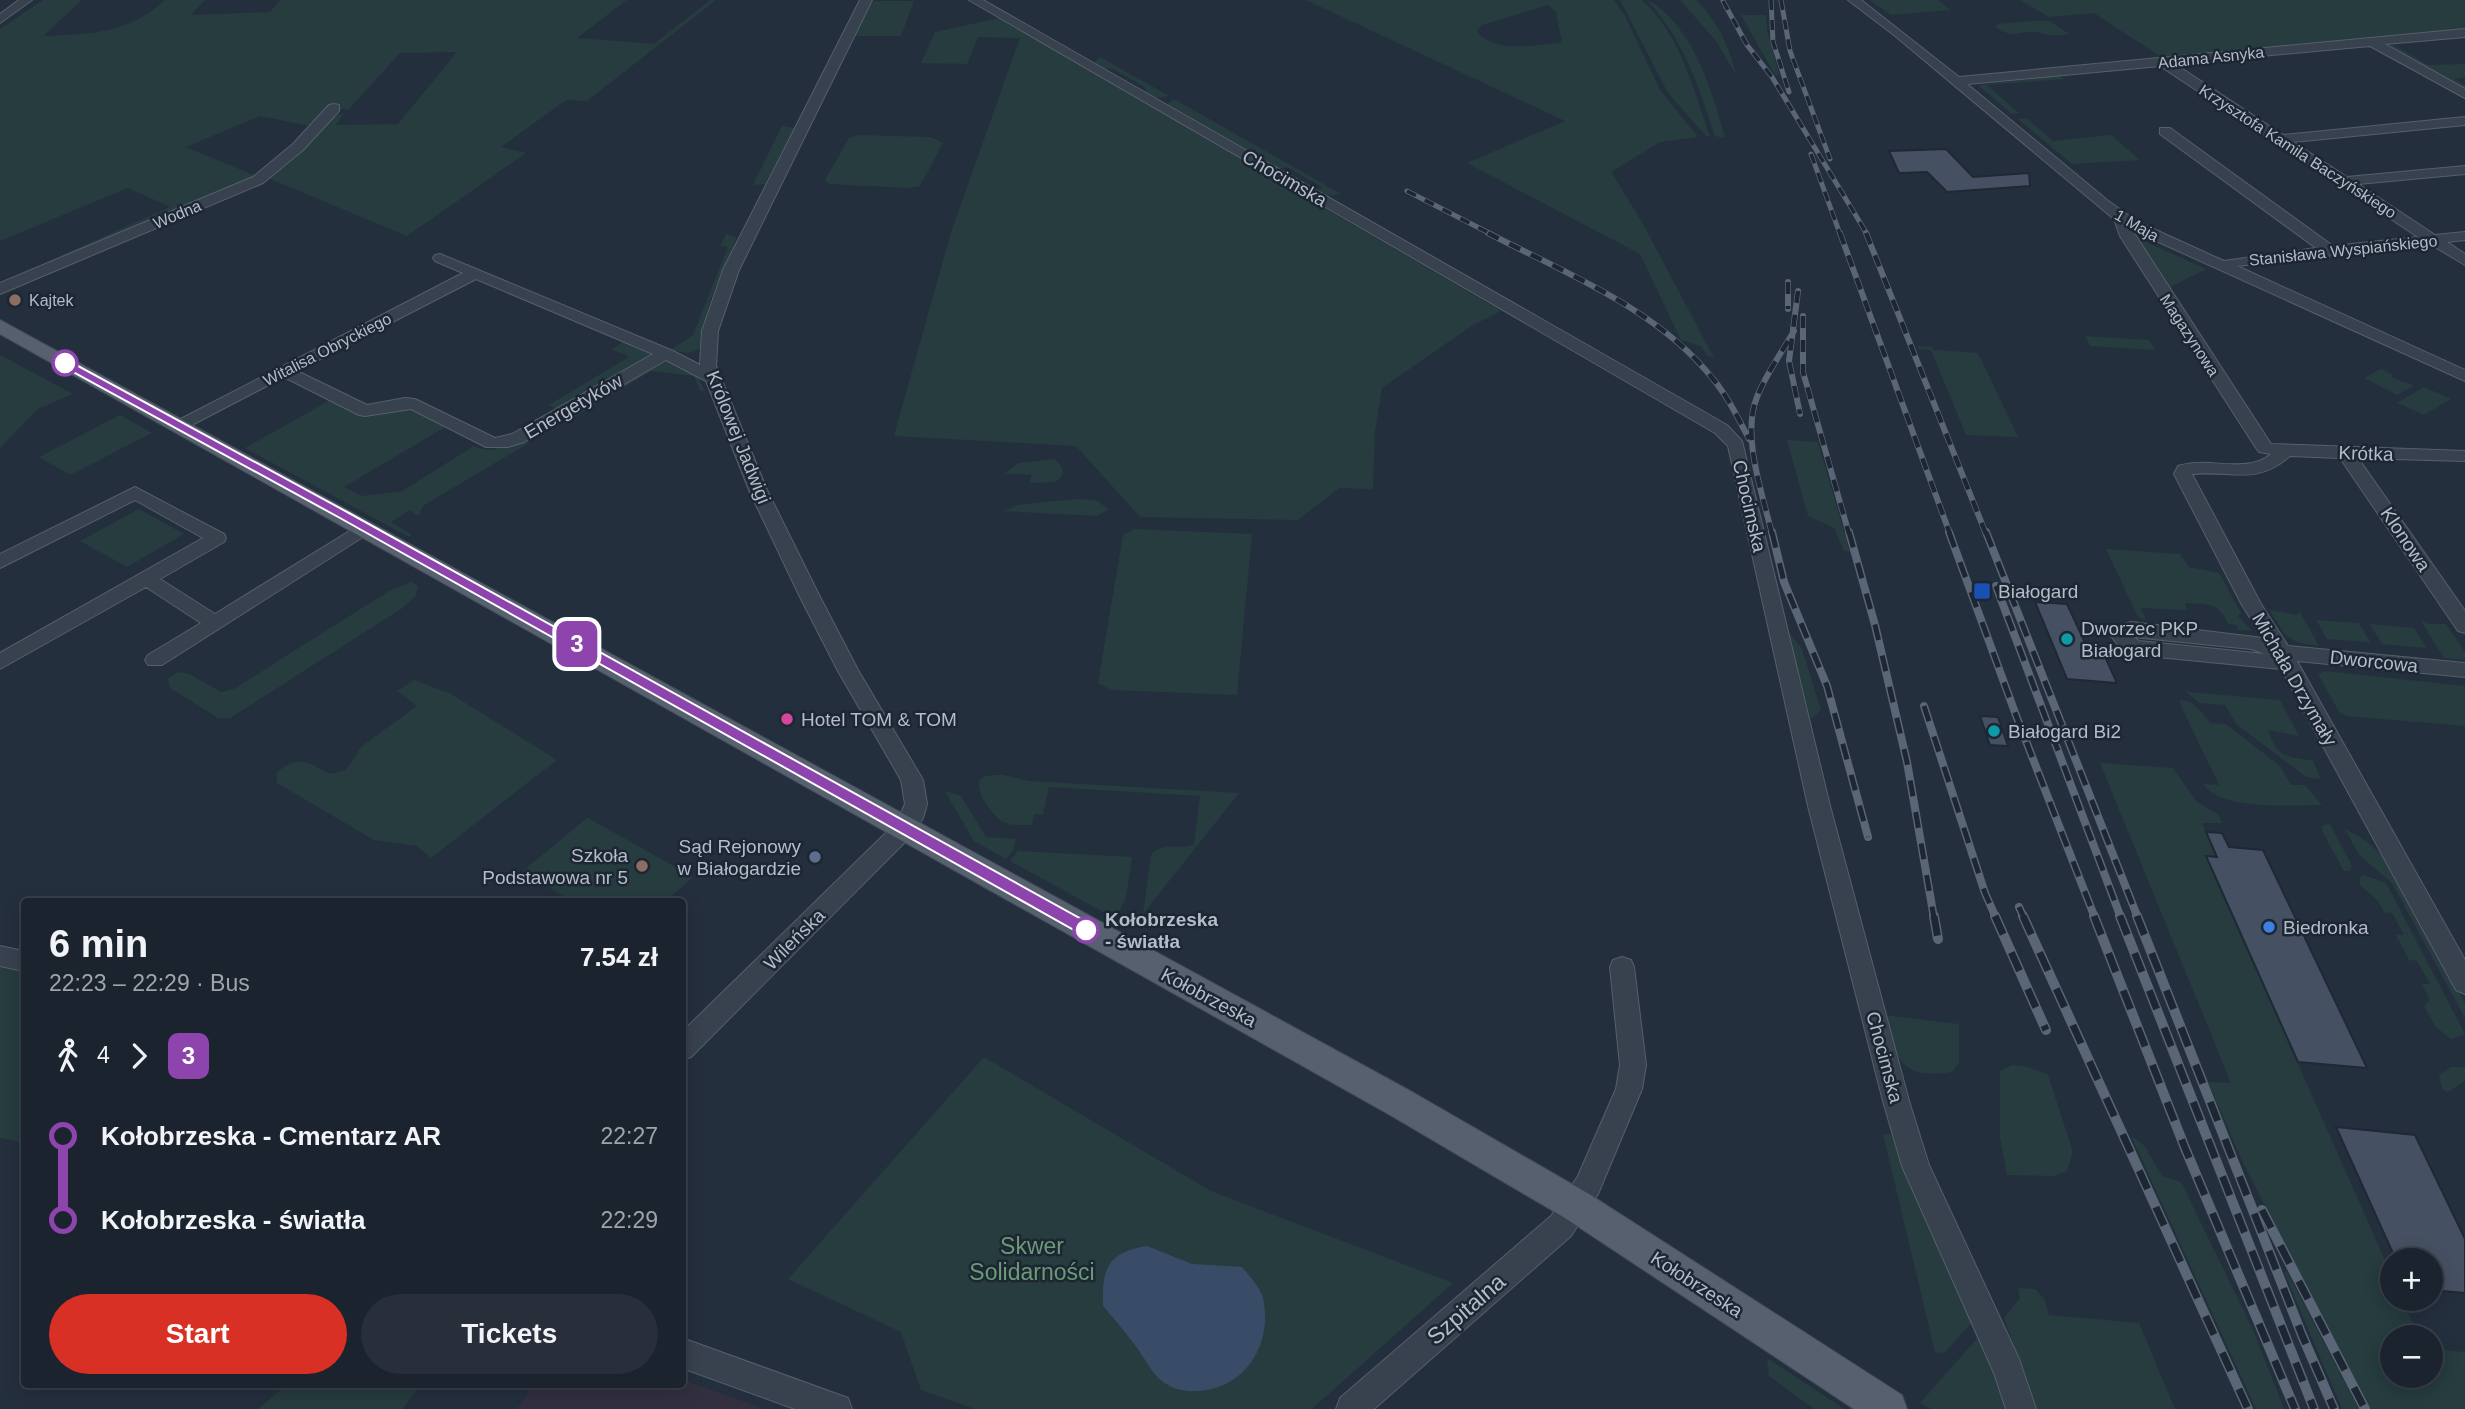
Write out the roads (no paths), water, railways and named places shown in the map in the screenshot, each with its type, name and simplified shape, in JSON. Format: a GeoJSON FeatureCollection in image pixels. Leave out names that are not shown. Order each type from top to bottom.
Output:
{"type":"FeatureCollection","features":[{"type":"Feature","properties":{"kind":"main road","name":"Kołobrzeska"},"geometry":{"type":"LineString","coordinates":[[0,326],[1264,1026],[1577,1206],[1888,1409]]}},
{"type":"Feature","properties":{"kind":"street"},"geometry":{"type":"LineString","coordinates":[[0,20],[26,0]]}},
{"type":"Feature","properties":{"kind":"street","name":"Królowej Jadwigi"},"geometry":{"type":"LineString","coordinates":[[866,0],[730,270],[714,316],[708,366],[758,489],[810,597],[848,671],[912,780],[916,804],[912,818],[905,828]]}},
{"type":"Feature","properties":{"kind":"street","name":"Chocimska"},"geometry":{"type":"LineString","coordinates":[[975,0],[1721,429],[1736,445],[1819,806],[1896,1101],[1916,1166],[1997,1345],[2021,1409]]}},
{"type":"Feature","properties":{"kind":"street","name":"1 Maja"},"geometry":{"type":"LineString","coordinates":[[1854,0],[1881,18],[2121,217],[2147,232],[2465,376]]}},
{"type":"Feature","properties":{"kind":"street","name":"Adama Asnyka"},"geometry":{"type":"LineString","coordinates":[[1958,81],[2465,33]]}},
{"type":"Feature","properties":{"kind":"street"},"geometry":{"type":"LineString","coordinates":[[2372,41],[2465,94]]}},
{"type":"Feature","properties":{"kind":"street","name":"Krzysztofa Kamila Baczyńskiego"},"geometry":{"type":"LineString","coordinates":[[2163,62],[2465,261]]}},
{"type":"Feature","properties":{"kind":"street","name":"Wodna"},"geometry":{"type":"LineString","coordinates":[[0,289],[258,180],[298,147],[334,108]]}},
{"type":"Feature","properties":{"kind":"street"},"geometry":{"type":"LineString","coordinates":[[2282,139],[2465,121]]}},
{"type":"Feature","properties":{"kind":"street"},"geometry":{"type":"LineString","coordinates":[[2165,131],[2330,251]]}},
{"type":"Feature","properties":{"kind":"street"},"geometry":{"type":"LineString","coordinates":[[2346,181],[2465,170]]}},
{"type":"Feature","properties":{"kind":"street","name":"Magazynowa"},"geometry":{"type":"LineString","coordinates":[[2121,217],[2125,233],[2163,294],[2277,450]]}},
{"type":"Feature","properties":{"kind":"street","name":"Stanisława Wyspiańskiego"},"geometry":{"type":"LineString","coordinates":[[2222,266],[2239,261],[2465,236]]}},
{"type":"Feature","properties":{"kind":"street"},"geometry":{"type":"LineString","coordinates":[[440,258],[672,357],[713,378]]}},
{"type":"Feature","properties":{"kind":"street","name":"Witalisa Obryckiego"},"geometry":{"type":"LineString","coordinates":[[180,425],[475,273]]}},
{"type":"Feature","properties":{"kind":"street","name":"Energetyków"},"geometry":{"type":"LineString","coordinates":[[284,371],[365,411],[412,403],[492,443],[500,444],[518,438],[651,360],[708,353]]}},
{"type":"Feature","properties":{"kind":"street","name":"Krótka"},"geometry":{"type":"LineString","coordinates":[[2277,450],[2465,456]]}},
{"type":"Feature","properties":{"kind":"street","name":"Michała Drzymały"},"geometry":{"type":"LineString","coordinates":[[2277,450],[2263,469],[2190,468],[2183,473],[2239,582],[2285,658],[2465,983]]}},
{"type":"Feature","properties":{"kind":"street","name":"Klonowa"},"geometry":{"type":"LineString","coordinates":[[2346,452],[2465,626]]}},
{"type":"Feature","properties":{"kind":"street"},"geometry":{"type":"LineString","coordinates":[[0,562],[127,496],[139,493],[217,538],[0,662]]}},
{"type":"Feature","properties":{"kind":"street"},"geometry":{"type":"LineString","coordinates":[[155,660],[368,528]]}},
{"type":"Feature","properties":{"kind":"street"},"geometry":{"type":"LineString","coordinates":[[147,579],[214,622]]}},
{"type":"Feature","properties":{"kind":"street"},"geometry":{"type":"LineString","coordinates":[[2131,629],[2240,640],[2253,642],[2285,658],[2137,648],[2129,645],[2121,636],[2131,629]]}},
{"type":"Feature","properties":{"kind":"street","name":"Dworcowa"},"geometry":{"type":"LineString","coordinates":[[2285,658],[2465,670]]}},
{"type":"Feature","properties":{"kind":"street","name":"Wileńska"},"geometry":{"type":"LineString","coordinates":[[686,1045],[905,828]]}},
{"type":"Feature","properties":{"kind":"street"},"geometry":{"type":"LineString","coordinates":[[0,956],[21,960]]}},
{"type":"Feature","properties":{"kind":"street","name":"Szpitalna"},"geometry":{"type":"LineString","coordinates":[[1350,1409],[1561,1226],[1577,1206],[1629,1089],[1633,1065],[1622,967]]}},
{"type":"Feature","properties":{"kind":"street"},"geometry":{"type":"LineString","coordinates":[[686,1354],[837,1409]]}},
{"type":"Feature","properties":{"kind":"water"},"geometry":{"type":"Polygon","coordinates":[[[1147,1246],[1192,1264],[1242,1267],[1259,1289],[1264,1303],[1263,1335],[1251,1362],[1229,1382],[1215,1388],[1187,1391],[1163,1382],[1103,1306],[1104,1282],[1110,1264],[1123,1253],[1147,1246]]]}},
{"type":"Feature","properties":{"kind":"railway"},"geometry":{"type":"LineString","coordinates":[[1771,0],[1773,42],[1789,92]]}},
{"type":"Feature","properties":{"kind":"railway"},"geometry":{"type":"LineString","coordinates":[[1781,0],[1790,51],[1830,159]]}},
{"type":"Feature","properties":{"kind":"railway"},"geometry":{"type":"LineString","coordinates":[[1723,1],[1747,45],[1772,77],[1867,234]]}},
{"type":"Feature","properties":{"kind":"railway"},"geometry":{"type":"LineString","coordinates":[[1811,154],[1840,234]]}},
{"type":"Feature","properties":{"kind":"railway"},"geometry":{"type":"LineString","coordinates":[[1407,191],[1491,234]]}},
{"type":"Feature","properties":{"kind":"railway"},"geometry":{"type":"LineString","coordinates":[[1488,233],[1579,278],[1665,332],[1691,354],[1718,386],[1749,439]]}},
{"type":"Feature","properties":{"kind":"railway"},"geometry":{"type":"LineString","coordinates":[[1840,233],[1950,534]]}},
{"type":"Feature","properties":{"kind":"railway"},"geometry":{"type":"LineString","coordinates":[[1866,233],[1986,534]]}},
{"type":"Feature","properties":{"kind":"railway"},"geometry":{"type":"LineString","coordinates":[[1788,282],[1788,309]]}},
{"type":"Feature","properties":{"kind":"railway"},"geometry":{"type":"LineString","coordinates":[[1793,333],[1798,291]]}},
{"type":"Feature","properties":{"kind":"railway"},"geometry":{"type":"LineString","coordinates":[[1803,316],[1803,372],[1849,534]]}},
{"type":"Feature","properties":{"kind":"railway"},"geometry":{"type":"LineString","coordinates":[[1772,534],[1755,465],[1751,429],[1757,397],[1793,333]]}},
{"type":"Feature","properties":{"kind":"railway"},"geometry":{"type":"LineString","coordinates":[[1793,333],[1789,361],[1800,414]]}},
{"type":"Feature","properties":{"kind":"railway"},"geometry":{"type":"LineString","coordinates":[[1772,532],[1784,582],[1827,686],[1868,837]]}},
{"type":"Feature","properties":{"kind":"railway"},"geometry":{"type":"LineString","coordinates":[[1849,532],[1875,625],[1907,762],[1934,918]]}},
{"type":"Feature","properties":{"kind":"railway"},"geometry":{"type":"LineString","coordinates":[[1949,532],[2017,718],[2095,918]]}},
{"type":"Feature","properties":{"kind":"railway"},"geometry":{"type":"LineString","coordinates":[[1986,532],[2138,918]]}},
{"type":"Feature","properties":{"kind":"railway"},"geometry":{"type":"LineString","coordinates":[[1996,586],[2121,918]]}},
{"type":"Feature","properties":{"kind":"railway"},"geometry":{"type":"LineString","coordinates":[[1924,706],[1985,893],[1996,918]]}},
{"type":"Feature","properties":{"kind":"railway"},"geometry":{"type":"LineString","coordinates":[[2019,907],[2024,918]]}},
{"type":"Feature","properties":{"kind":"railway"},"geometry":{"type":"LineString","coordinates":[[1934,916],[1938,939]]}},
{"type":"Feature","properties":{"kind":"railway"},"geometry":{"type":"LineString","coordinates":[[1995,916],[2046,1030]]}},
{"type":"Feature","properties":{"kind":"railway"},"geometry":{"type":"LineString","coordinates":[[2023,916],[2248,1409]]}},
{"type":"Feature","properties":{"kind":"railway"},"geometry":{"type":"LineString","coordinates":[[2094,916],[2185,1148],[2295,1409]]}},
{"type":"Feature","properties":{"kind":"railway"},"geometry":{"type":"LineString","coordinates":[[2120,916],[2314,1409]]}},
{"type":"Feature","properties":{"kind":"railway"},"geometry":{"type":"LineString","coordinates":[[2137,916],[2302,1335],[2334,1409]]}},
{"type":"Feature","properties":{"kind":"railway"},"geometry":{"type":"LineString","coordinates":[[2262,1210],[2365,1409]]}},
{"type":"Feature","properties":{"kind":"place","name":"Kajtek"},"geometry":{"type":"Point","coordinates":[15,300]}},
{"type":"Feature","properties":{"kind":"place","name":"Białogard"},"geometry":{"type":"Point","coordinates":[1982,591]}},
{"type":"Feature","properties":{"kind":"place","name":"Dworzec PKP Białogard"},"geometry":{"type":"Point","coordinates":[2067,639]}},
{"type":"Feature","properties":{"kind":"place","name":"Hotel TOM & TOM"},"geometry":{"type":"Point","coordinates":[787,719]}},
{"type":"Feature","properties":{"kind":"place","name":"Białogard Bi2"},"geometry":{"type":"Point","coordinates":[1994,731]}},
{"type":"Feature","properties":{"kind":"place","name":"Sąd Rejonowy w Białogardzie"},"geometry":{"type":"Point","coordinates":[815,857]}},
{"type":"Feature","properties":{"kind":"place","name":"Szkoła Podstawowa nr 5"},"geometry":{"type":"Point","coordinates":[642,866]}},
{"type":"Feature","properties":{"kind":"place","name":"Biedronka"},"geometry":{"type":"Point","coordinates":[2269,927]}},
{"type":"Feature","properties":{"kind":"place","name":"Kołobrzeska - światła"},"geometry":{"type":"Point","coordinates":[1086,930]}},
{"type":"Feature","properties":{"kind":"park label","name":"Skwer Solidarności"},"geometry":{"type":"Point","coordinates":[1032,1259]}}]}
